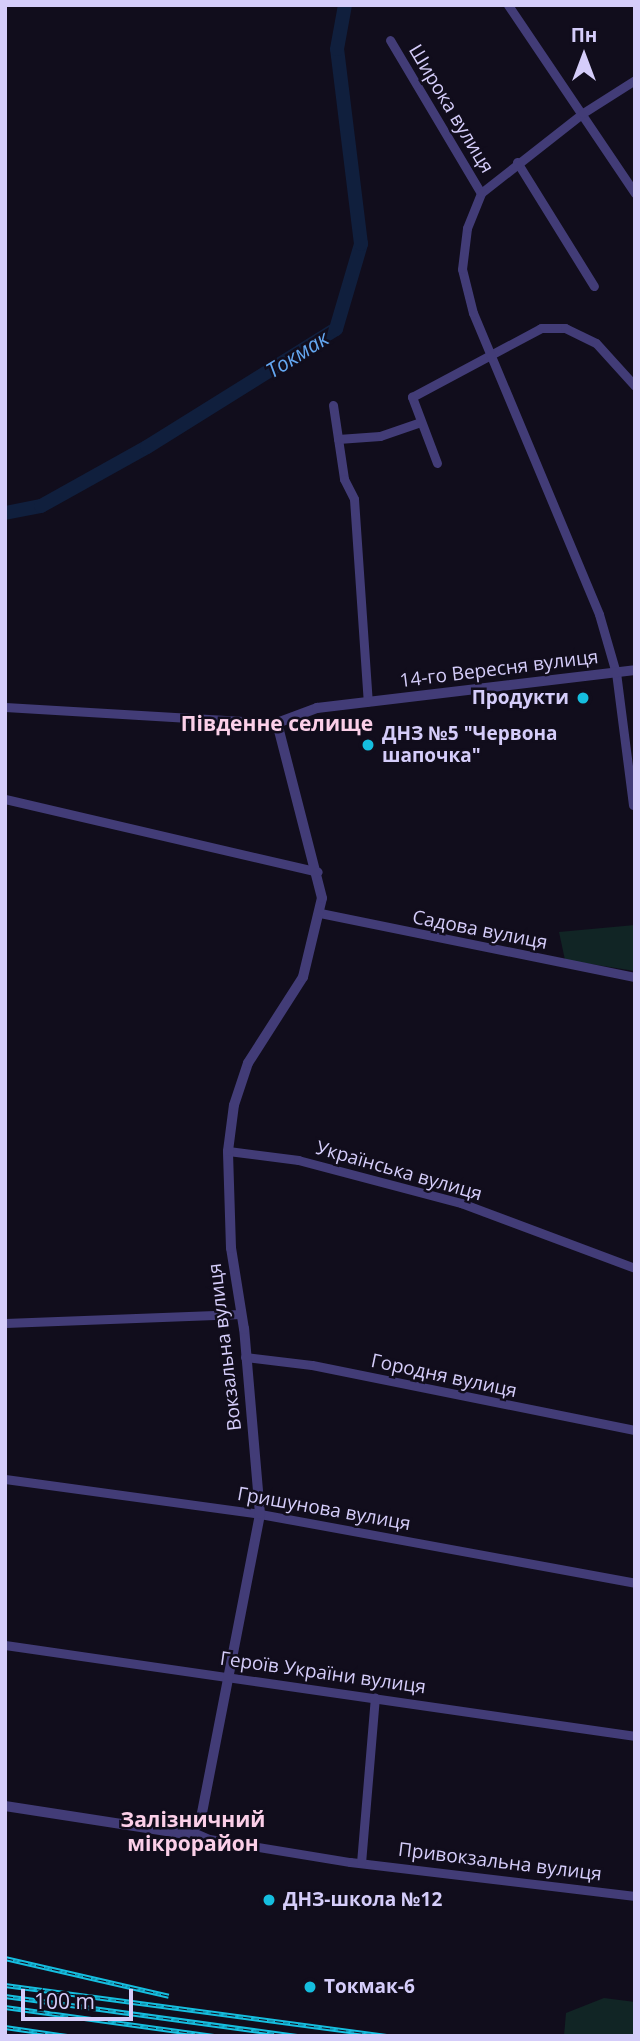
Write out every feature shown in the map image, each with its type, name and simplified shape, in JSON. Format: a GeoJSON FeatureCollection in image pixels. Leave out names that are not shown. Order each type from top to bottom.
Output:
{"type":"FeatureCollection","features":[{"type":"Feature","properties":{"kind":"street"},"geometry":{"type":"LineString","coordinates":[[508,5],[635,194]]}},
{"type":"Feature","properties":{"kind":"street","name":"Широка вулиця"},"geometry":{"type":"LineString","coordinates":[[390,40],[481,193],[467,228],[462,269],[491,357],[599,614],[616,673],[633,805]]}},
{"type":"Feature","properties":{"kind":"street"},"geometry":{"type":"LineString","coordinates":[[481,193],[517,162],[583,113],[635,80]]}},
{"type":"Feature","properties":{"kind":"street"},"geometry":{"type":"LineString","coordinates":[[517,162],[594,286]]}},
{"type":"Feature","properties":{"kind":"street"},"geometry":{"type":"LineString","coordinates":[[437,463],[412,397],[541,328],[565,328],[596,343],[635,386]]}},
{"type":"Feature","properties":{"kind":"street"},"geometry":{"type":"LineString","coordinates":[[333,405],[344,479],[354,499],[368,702]]}},
{"type":"Feature","properties":{"kind":"street"},"geometry":{"type":"LineString","coordinates":[[338,439],[380,436],[421,422]]}},
{"type":"Feature","properties":{"kind":"street","name":"14-го Вересня вулиця"},"geometry":{"type":"LineString","coordinates":[[5,708],[277,723],[317,708],[635,670]]}},
{"type":"Feature","properties":{"kind":"street","name":"Вокзальна вулиця"},"geometry":{"type":"LineString","coordinates":[[192,1832],[200,1823],[231,1677],[260,1514],[241,1314],[231,1248],[228,1151],[234,1105],[248,1063],[303,977],[320,913],[318,872],[277,723]]}},
{"type":"Feature","properties":{"kind":"street"},"geometry":{"type":"LineString","coordinates":[[5,799],[318,872]]}},
{"type":"Feature","properties":{"kind":"street","name":"Садова вулиця"},"geometry":{"type":"LineString","coordinates":[[320,913],[635,977]]}},
{"type":"Feature","properties":{"kind":"street","name":"Українська вулиця"},"geometry":{"type":"LineString","coordinates":[[228,1151],[298,1160],[461,1203],[635,1268]]}},
{"type":"Feature","properties":{"kind":"street"},"geometry":{"type":"LineString","coordinates":[[5,1324],[241,1314]]}},
{"type":"Feature","properties":{"kind":"street","name":"Городня вулиця"},"geometry":{"type":"LineString","coordinates":[[245,1357],[312,1365],[635,1430]]}},
{"type":"Feature","properties":{"kind":"street","name":"Гришунова вулиця"},"geometry":{"type":"LineString","coordinates":[[5,1479],[260,1514],[635,1583]]}},
{"type":"Feature","properties":{"kind":"street","name":"Героїв України вулиця"},"geometry":{"type":"LineString","coordinates":[[5,1645],[635,1736]]}},
{"type":"Feature","properties":{"kind":"street"},"geometry":{"type":"LineString","coordinates":[[361,1863],[375,1698]]}},
{"type":"Feature","properties":{"kind":"street","name":"Привокзальна вулиця"},"geometry":{"type":"LineString","coordinates":[[5,1806],[192,1832],[209,1839],[361,1863],[635,1896]]}},
{"type":"Feature","properties":{"kind":"green space"},"geometry":{"type":"Polygon","coordinates":[[[635,925],[635,971],[565,960],[559,932],[635,925]]]}},
{"type":"Feature","properties":{"kind":"green space"},"geometry":{"type":"Polygon","coordinates":[[[604,1998],[635,2002],[635,2036],[564,2036],[566,2013],[604,1998]]]}},
{"type":"Feature","properties":{"kind":"waterway","name":"Токмак"},"geometry":{"type":"LineString","coordinates":[[5,513],[41,506],[147,447],[336,329],[361,244],[337,49],[345,5]]}},
{"type":"Feature","properties":{"kind":"railway"},"geometry":{"type":"LineString","coordinates":[[5,1958],[169,1996]]}},
{"type":"Feature","properties":{"kind":"railway"},"geometry":{"type":"LineString","coordinates":[[5,1985],[387,2036]]}},
{"type":"Feature","properties":{"kind":"railway"},"geometry":{"type":"LineString","coordinates":[[5,1996],[297,2036]]}},
{"type":"Feature","properties":{"kind":"railway"},"geometry":{"type":"LineString","coordinates":[[5,2007],[214,2036]]}},
{"type":"Feature","properties":{"kind":"railway"},"geometry":{"type":"LineString","coordinates":[[5,2027],[67,2036]]}},
{"type":"Feature","properties":{"kind":"place","name":"Продукти"},"geometry":{"type":"Point","coordinates":[583,698]}},
{"type":"Feature","properties":{"kind":"place","name":"ДНЗ №5 \"Червона шапочка\""},"geometry":{"type":"Point","coordinates":[368,745]}},
{"type":"Feature","properties":{"kind":"place","name":"ДНЗ-школа №12"},"geometry":{"type":"Point","coordinates":[269,1900]}},
{"type":"Feature","properties":{"kind":"place","name":"Токмак-6"},"geometry":{"type":"Point","coordinates":[310,1987]}},
{"type":"Feature","properties":{"kind":"district","name":"Південне селище"},"geometry":{"type":"Point","coordinates":[277,723]}},
{"type":"Feature","properties":{"kind":"district","name":"Залізничний мікрорайон"},"geometry":{"type":"Point","coordinates":[193,1831]}}]}
